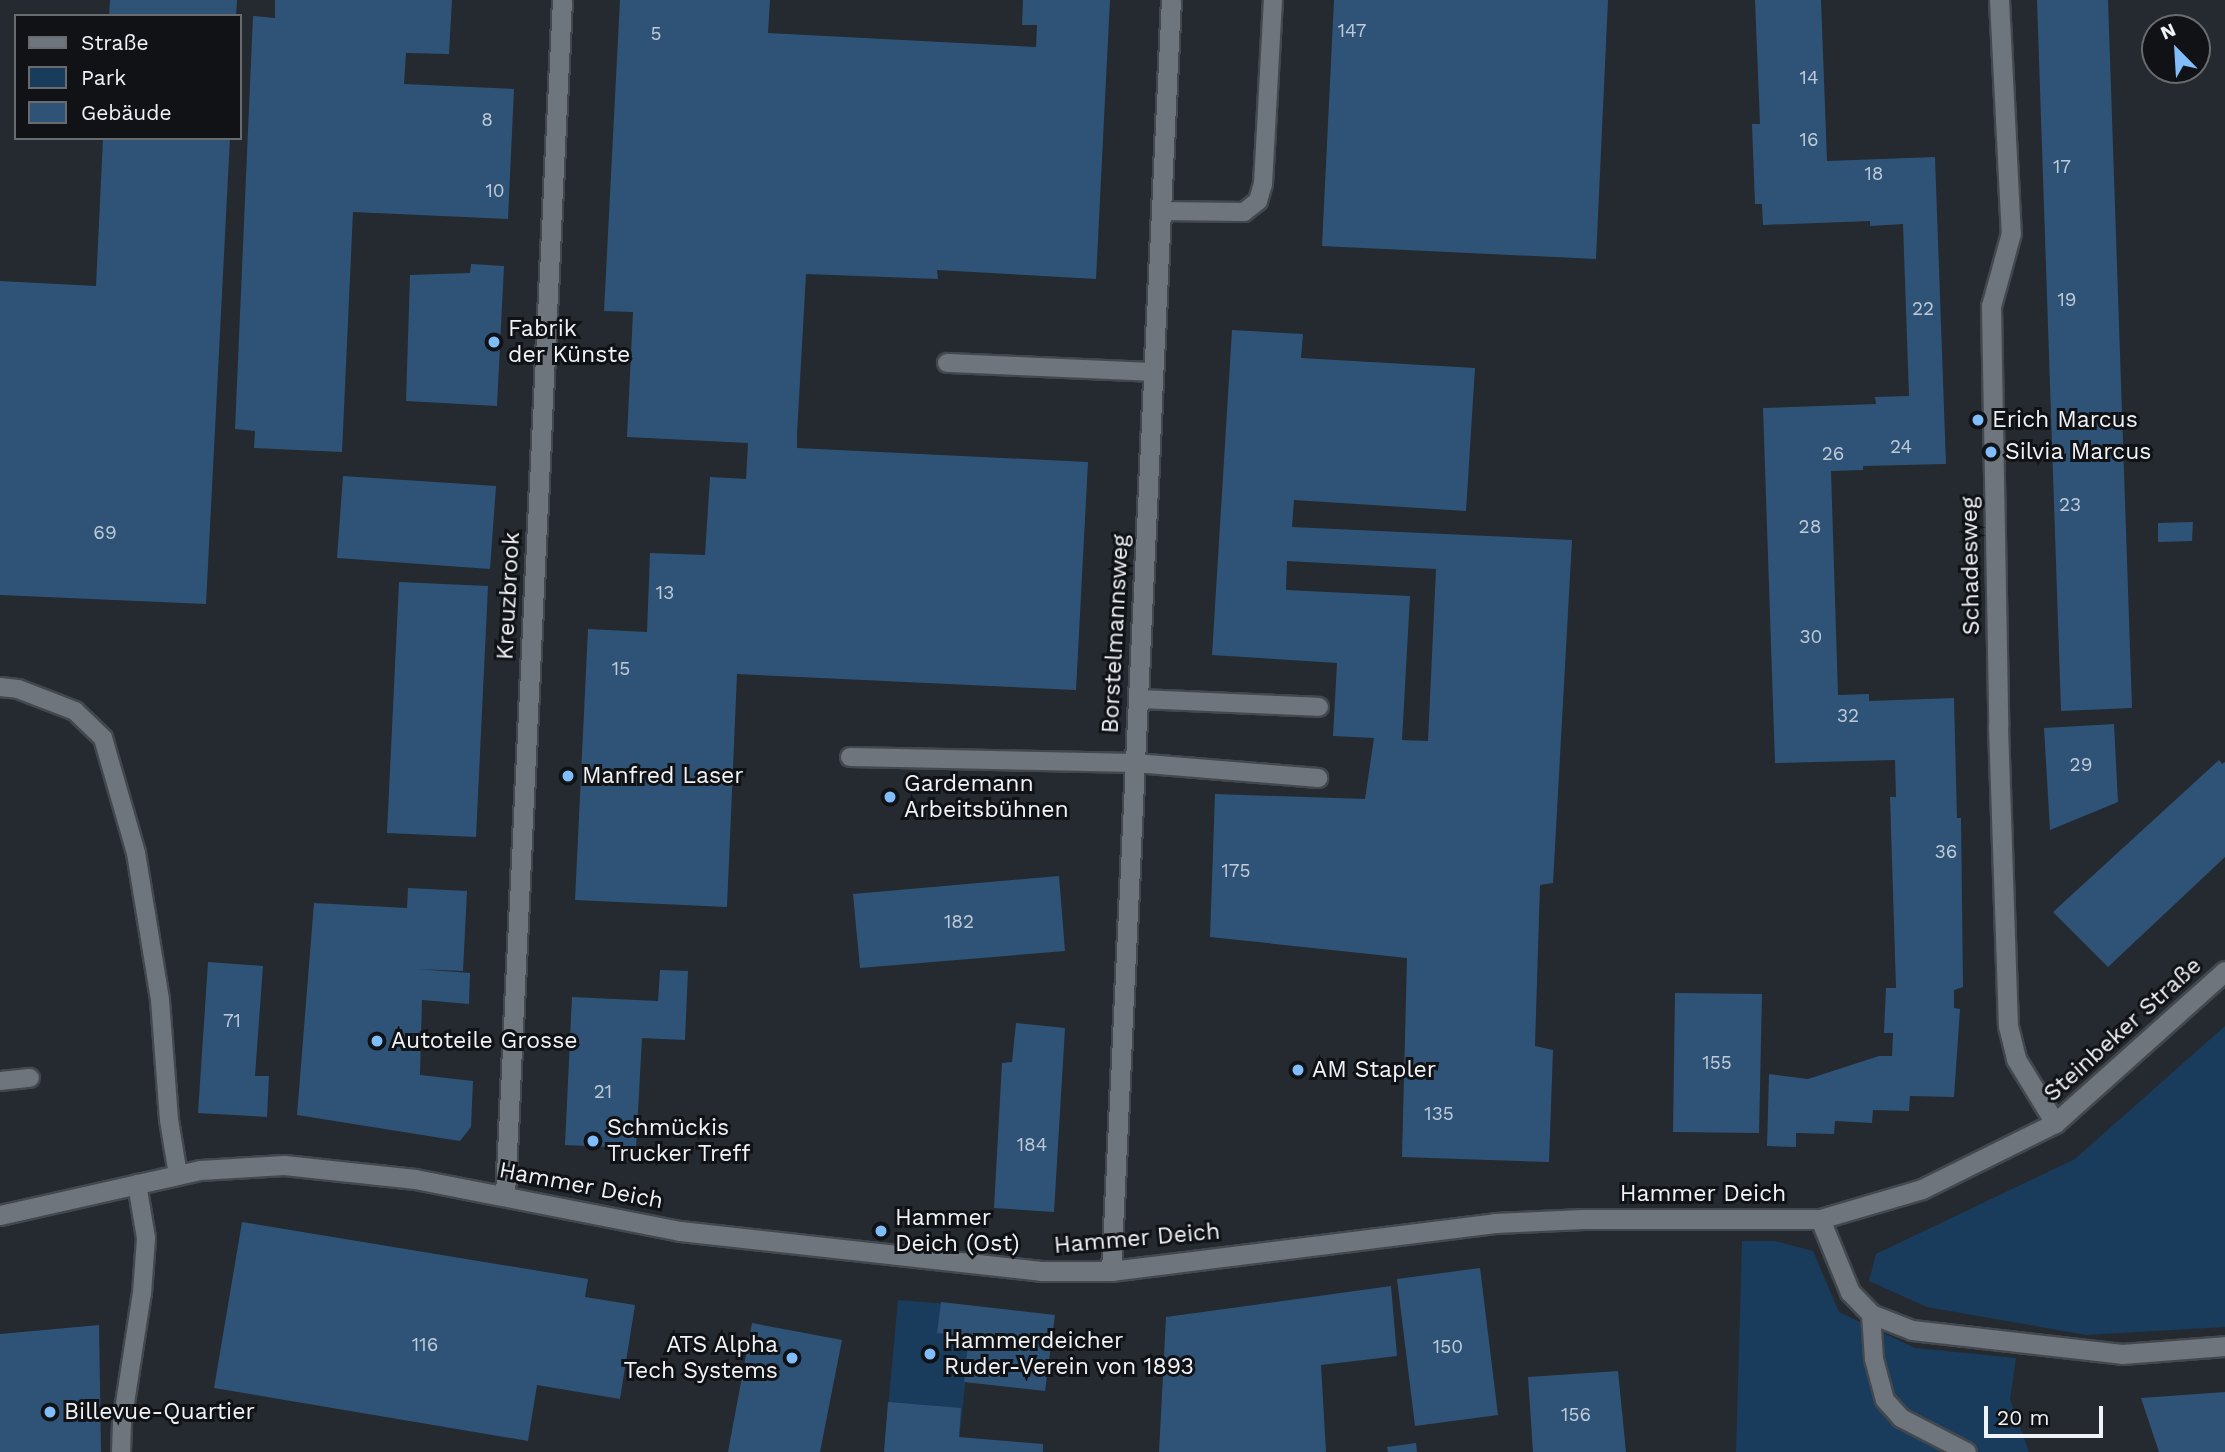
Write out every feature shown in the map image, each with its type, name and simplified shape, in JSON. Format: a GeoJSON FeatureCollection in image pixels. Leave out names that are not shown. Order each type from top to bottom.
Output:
{"type":"FeatureCollection","features":[{"type":"Feature","properties":{"kind":"street","name":"Kreuzbrook"},"geometry":{"type":"LineString","coordinates":[[505,1195],[562,0]]}},
{"type":"Feature","properties":{"kind":"street","name":"Borstelmannsweg"},"geometry":{"type":"LineString","coordinates":[[1111,1270],[1171,0]]}},
{"type":"Feature","properties":{"kind":"street","name":"Schadesweg"},"geometry":{"type":"LineString","coordinates":[[1999,0],[2011,233],[1991,306],[1998,726],[2008,1026],[2017,1059],[2055,1123]]}},
{"type":"Feature","properties":{"kind":"street","name":"Steinbeker Straße"},"geometry":{"type":"LineString","coordinates":[[1820,1219],[1922,1189],[2055,1123],[2225,971]]}},
{"type":"Feature","properties":{"kind":"street","name":"Hammer Deich"},"geometry":{"type":"LineString","coordinates":[[0,1215],[178,1175],[242,1166],[284,1165],[401,1177],[680,1231],[1041,1272],[1111,1270],[1495,1223],[1583,1219],[1820,1219]]}},
{"type":"Feature","properties":{"kind":"street"},"geometry":{"type":"LineString","coordinates":[[1820,1219],[1850,1292],[1871,1314],[1912,1330],[2122,1354],[2225,1346]]}},
{"type":"Feature","properties":{"kind":"lane"},"geometry":{"type":"LineString","coordinates":[[1161,211],[1244,212],[1258,201],[1263,184],[1273,0]]}},
{"type":"Feature","properties":{"kind":"lane"},"geometry":{"type":"LineString","coordinates":[[947,363],[1153,372]]}},
{"type":"Feature","properties":{"kind":"lane"},"geometry":{"type":"LineString","coordinates":[[0,687],[18,689],[75,711],[103,738],[136,853],[160,1000],[169,1120],[178,1175]]}},
{"type":"Feature","properties":{"kind":"lane"},"geometry":{"type":"LineString","coordinates":[[1138,699],[1319,707]]}},
{"type":"Feature","properties":{"kind":"lane"},"geometry":{"type":"LineString","coordinates":[[850,757],[1135,763],[1318,778]]}},
{"type":"Feature","properties":{"kind":"lane"},"geometry":{"type":"LineString","coordinates":[[0,1081],[30,1078]]}},
{"type":"Feature","properties":{"kind":"lane"},"geometry":{"type":"LineString","coordinates":[[121,1452],[122,1423],[142,1293],[146,1238],[137,1184]]}},
{"type":"Feature","properties":{"kind":"lane"},"geometry":{"type":"LineString","coordinates":[[1871,1314],[1874,1359],[1885,1400],[1901,1418],[1967,1452]]}},
{"type":"Feature","properties":{"kind":"green space"},"geometry":{"type":"Polygon","coordinates":[[[2225,1026],[2225,1327],[2086,1335],[1927,1307],[1869,1281],[1876,1254],[2075,1159],[2225,1026]]]}},
{"type":"Feature","properties":{"kind":"green space"},"geometry":{"type":"Polygon","coordinates":[[[1742,1241],[1775,1241],[1813,1251],[1839,1312],[1915,1348],[2016,1358],[2010,1399],[2029,1452],[1736,1452],[1742,1241]]]}},
{"type":"Feature","properties":{"kind":"green space","name":"Hammerdeicher Ruder-Verein von 1893"},"geometry":{"type":"Polygon","coordinates":[[[898,1300],[973,1306],[958,1452],[884,1452],[898,1300]]]}},
{"type":"Feature","properties":{"kind":"building"},"geometry":{"type":"Polygon","coordinates":[[[110,0],[237,0],[236,14],[109,14],[110,0]]]}},
{"type":"Feature","properties":{"kind":"building"},"geometry":{"type":"Polygon","coordinates":[[[275,0],[452,0],[449,54],[406,53],[404,84],[514,89],[508,219],[353,212],[342,452],[254,448],[255,431],[235,429],[253,16],[275,18],[275,0]]]}},
{"type":"Feature","properties":{"kind":"building"},"geometry":{"type":"Polygon","coordinates":[[[620,0],[770,0],[768,33],[1036,47],[1037,25],[1022,25],[1023,0],[1110,0],[1096,279],[937,270],[938,279],[806,274],[797,434],[797,448],[1088,462],[1076,690],[737,674],[727,907],[575,900],[588,629],[647,632],[650,553],[705,555],[710,477],[746,479],[748,443],[627,437],[633,312],[604,311],[620,0]]]}},
{"type":"Feature","properties":{"kind":"building"},"geometry":{"type":"Polygon","coordinates":[[[1334,0],[1608,0],[1596,259],[1322,246],[1334,0]]]}},
{"type":"Feature","properties":{"kind":"building"},"geometry":{"type":"Polygon","coordinates":[[[1755,0],[1821,0],[1827,161],[1935,157],[1946,464],[1863,466],[1863,470],[1831,471],[1838,695],[1869,694],[1869,701],[1954,698],[1957,818],[1961,818],[1963,987],[1954,990],[1954,1008],[1960,1009],[1954,1097],[1910,1096],[1909,1111],[1873,1110],[1872,1123],[1835,1121],[1834,1134],[1796,1133],[1796,1147],[1767,1146],[1769,1074],[1808,1079],[1879,1056],[1892,1056],[1893,1033],[1884,1033],[1886,988],[1896,988],[1890,797],[1896,797],[1895,760],[1775,763],[1763,408],[1876,404],[1875,397],[1909,396],[1903,224],[1870,226],[1870,221],[1763,225],[1762,204],[1755,204],[1752,124],[1760,124],[1755,0]]]}},
{"type":"Feature","properties":{"kind":"building"},"geometry":{"type":"Polygon","coordinates":[[[2037,0],[2108,0],[2132,708],[2061,711],[2037,0]]]}},
{"type":"Feature","properties":{"kind":"building"},"geometry":{"type":"Polygon","coordinates":[[[103,140],[230,140],[206,604],[0,595],[0,281],[96,286],[103,140]]]}},
{"type":"Feature","properties":{"kind":"building"},"geometry":{"type":"Polygon","coordinates":[[[471,264],[504,266],[497,406],[406,401],[410,275],[470,273],[471,264]]]}},
{"type":"Feature","properties":{"kind":"building"},"geometry":{"type":"Polygon","coordinates":[[[1232,330],[1303,334],[1301,358],[1475,368],[1466,511],[1294,500],[1292,527],[1572,540],[1553,883],[1540,885],[1535,1046],[1553,1050],[1549,1162],[1402,1157],[1407,958],[1210,937],[1215,794],[1365,799],[1374,738],[1333,736],[1337,663],[1212,655],[1232,330]],[[1287,561],[1286,590],[1410,596],[1402,740],[1428,741],[1436,569],[1287,561]]]}},
{"type":"Feature","properties":{"kind":"building"},"geometry":{"type":"Polygon","coordinates":[[[343,476],[496,486],[490,569],[337,558],[343,476]]]}},
{"type":"Feature","properties":{"kind":"building"},"geometry":{"type":"Polygon","coordinates":[[[2193,522],[2192,541],[2158,542],[2158,523],[2193,522]]]}},
{"type":"Feature","properties":{"kind":"building"},"geometry":{"type":"Polygon","coordinates":[[[399,582],[488,586],[476,837],[387,833],[399,582]]]}},
{"type":"Feature","properties":{"kind":"building"},"geometry":{"type":"Polygon","coordinates":[[[2114,724],[2118,802],[2050,830],[2044,728],[2114,724]]]}},
{"type":"Feature","properties":{"kind":"building"},"geometry":{"type":"Polygon","coordinates":[[[2219,760],[2222,764],[2225,762],[2225,857],[2108,967],[2053,912],[2219,760]]]}},
{"type":"Feature","properties":{"kind":"building"},"geometry":{"type":"Polygon","coordinates":[[[1059,876],[1065,951],[860,968],[853,894],[1059,876]]]}},
{"type":"Feature","properties":{"kind":"building"},"geometry":{"type":"Polygon","coordinates":[[[408,888],[467,891],[463,971],[418,969],[470,973],[469,1004],[422,1000],[420,1075],[473,1081],[471,1127],[460,1141],[297,1115],[314,903],[407,908],[408,888]]]}},
{"type":"Feature","properties":{"kind":"building"},"geometry":{"type":"Polygon","coordinates":[[[208,962],[263,966],[255,1076],[269,1076],[267,1117],[198,1113],[208,962]]]}},
{"type":"Feature","properties":{"kind":"building"},"geometry":{"type":"Polygon","coordinates":[[[660,970],[688,971],[685,1040],[642,1038],[636,1148],[565,1145],[572,997],[658,1001],[660,970]]]}},
{"type":"Feature","properties":{"kind":"building"},"geometry":{"type":"Polygon","coordinates":[[[1675,993],[1762,994],[1759,1133],[1673,1132],[1675,993]]]}},
{"type":"Feature","properties":{"kind":"building"},"geometry":{"type":"Polygon","coordinates":[[[1016,1023],[1065,1028],[1054,1212],[994,1208],[1002,1063],[1012,1062],[1016,1023]]]}},
{"type":"Feature","properties":{"kind":"building"},"geometry":{"type":"Polygon","coordinates":[[[242,1222],[588,1279],[585,1297],[635,1305],[620,1399],[537,1385],[528,1441],[214,1388],[242,1222]]]}},
{"type":"Feature","properties":{"kind":"building"},"geometry":{"type":"Polygon","coordinates":[[[1480,1268],[1498,1415],[1415,1426],[1397,1279],[1480,1268]]]}},
{"type":"Feature","properties":{"kind":"building"},"geometry":{"type":"Polygon","coordinates":[[[1391,1286],[1397,1356],[1321,1365],[1326,1452],[1159,1452],[1166,1317],[1391,1286]]]}},
{"type":"Feature","properties":{"kind":"building"},"geometry":{"type":"Polygon","coordinates":[[[941,1302],[1055,1315],[1045,1391],[964,1382],[969,1336],[937,1333],[941,1302]]]}},
{"type":"Feature","properties":{"kind":"building"},"geometry":{"type":"Polygon","coordinates":[[[752,1323],[842,1340],[820,1452],[728,1452],[752,1323]]]}},
{"type":"Feature","properties":{"kind":"building","name":"Billevue-Quartier"},"geometry":{"type":"Polygon","coordinates":[[[99,1325],[101,1452],[0,1452],[0,1334],[99,1325]]]}},
{"type":"Feature","properties":{"kind":"building"},"geometry":{"type":"Polygon","coordinates":[[[1618,1371],[1626,1452],[1533,1452],[1528,1377],[1618,1371]]]}},
{"type":"Feature","properties":{"kind":"building"},"geometry":{"type":"Polygon","coordinates":[[[2225,1392],[2225,1452],[2159,1452],[2141,1398],[2225,1392]]]}},
{"type":"Feature","properties":{"kind":"building"},"geometry":{"type":"Polygon","coordinates":[[[888,1402],[961,1408],[959,1437],[1043,1444],[1043,1452],[884,1452],[888,1402]]]}},
{"type":"Feature","properties":{"kind":"building"},"geometry":{"type":"Polygon","coordinates":[[[1416,1443],[1417,1452],[1388,1452],[1387,1447],[1416,1443]]]}},
{"type":"Feature","properties":{"kind":"place","name":"Fabrik der Künste"},"geometry":{"type":"Point","coordinates":[494,342]}},
{"type":"Feature","properties":{"kind":"place","name":"Erich Marcus"},"geometry":{"type":"Point","coordinates":[1978,420]}},
{"type":"Feature","properties":{"kind":"place","name":"Silvia Marcus"},"geometry":{"type":"Point","coordinates":[1991,452]}},
{"type":"Feature","properties":{"kind":"place","name":"Manfred Laser"},"geometry":{"type":"Point","coordinates":[568,776]}},
{"type":"Feature","properties":{"kind":"place","name":"Gardemann Arbeitsbühnen"},"geometry":{"type":"Point","coordinates":[890,797]}},
{"type":"Feature","properties":{"kind":"place","name":"Autoteile Grosse"},"geometry":{"type":"Point","coordinates":[377,1041]}},
{"type":"Feature","properties":{"kind":"place","name":"AM Stapler"},"geometry":{"type":"Point","coordinates":[1298,1070]}},
{"type":"Feature","properties":{"kind":"place","name":"Schmückis Trucker Treff"},"geometry":{"type":"Point","coordinates":[593,1141]}},
{"type":"Feature","properties":{"kind":"place","name":"Hammer Deich (Ost)"},"geometry":{"type":"Point","coordinates":[881,1231]}},
{"type":"Feature","properties":{"kind":"place","name":"Hammerdeicher Ruder-Verein von 1893"},"geometry":{"type":"Point","coordinates":[930,1354]}},
{"type":"Feature","properties":{"kind":"place","name":"ATS Alpha Tech Systems"},"geometry":{"type":"Point","coordinates":[792,1358]}},
{"type":"Feature","properties":{"kind":"place","name":"Billevue-Quartier"},"geometry":{"type":"Point","coordinates":[50,1412]}}]}
